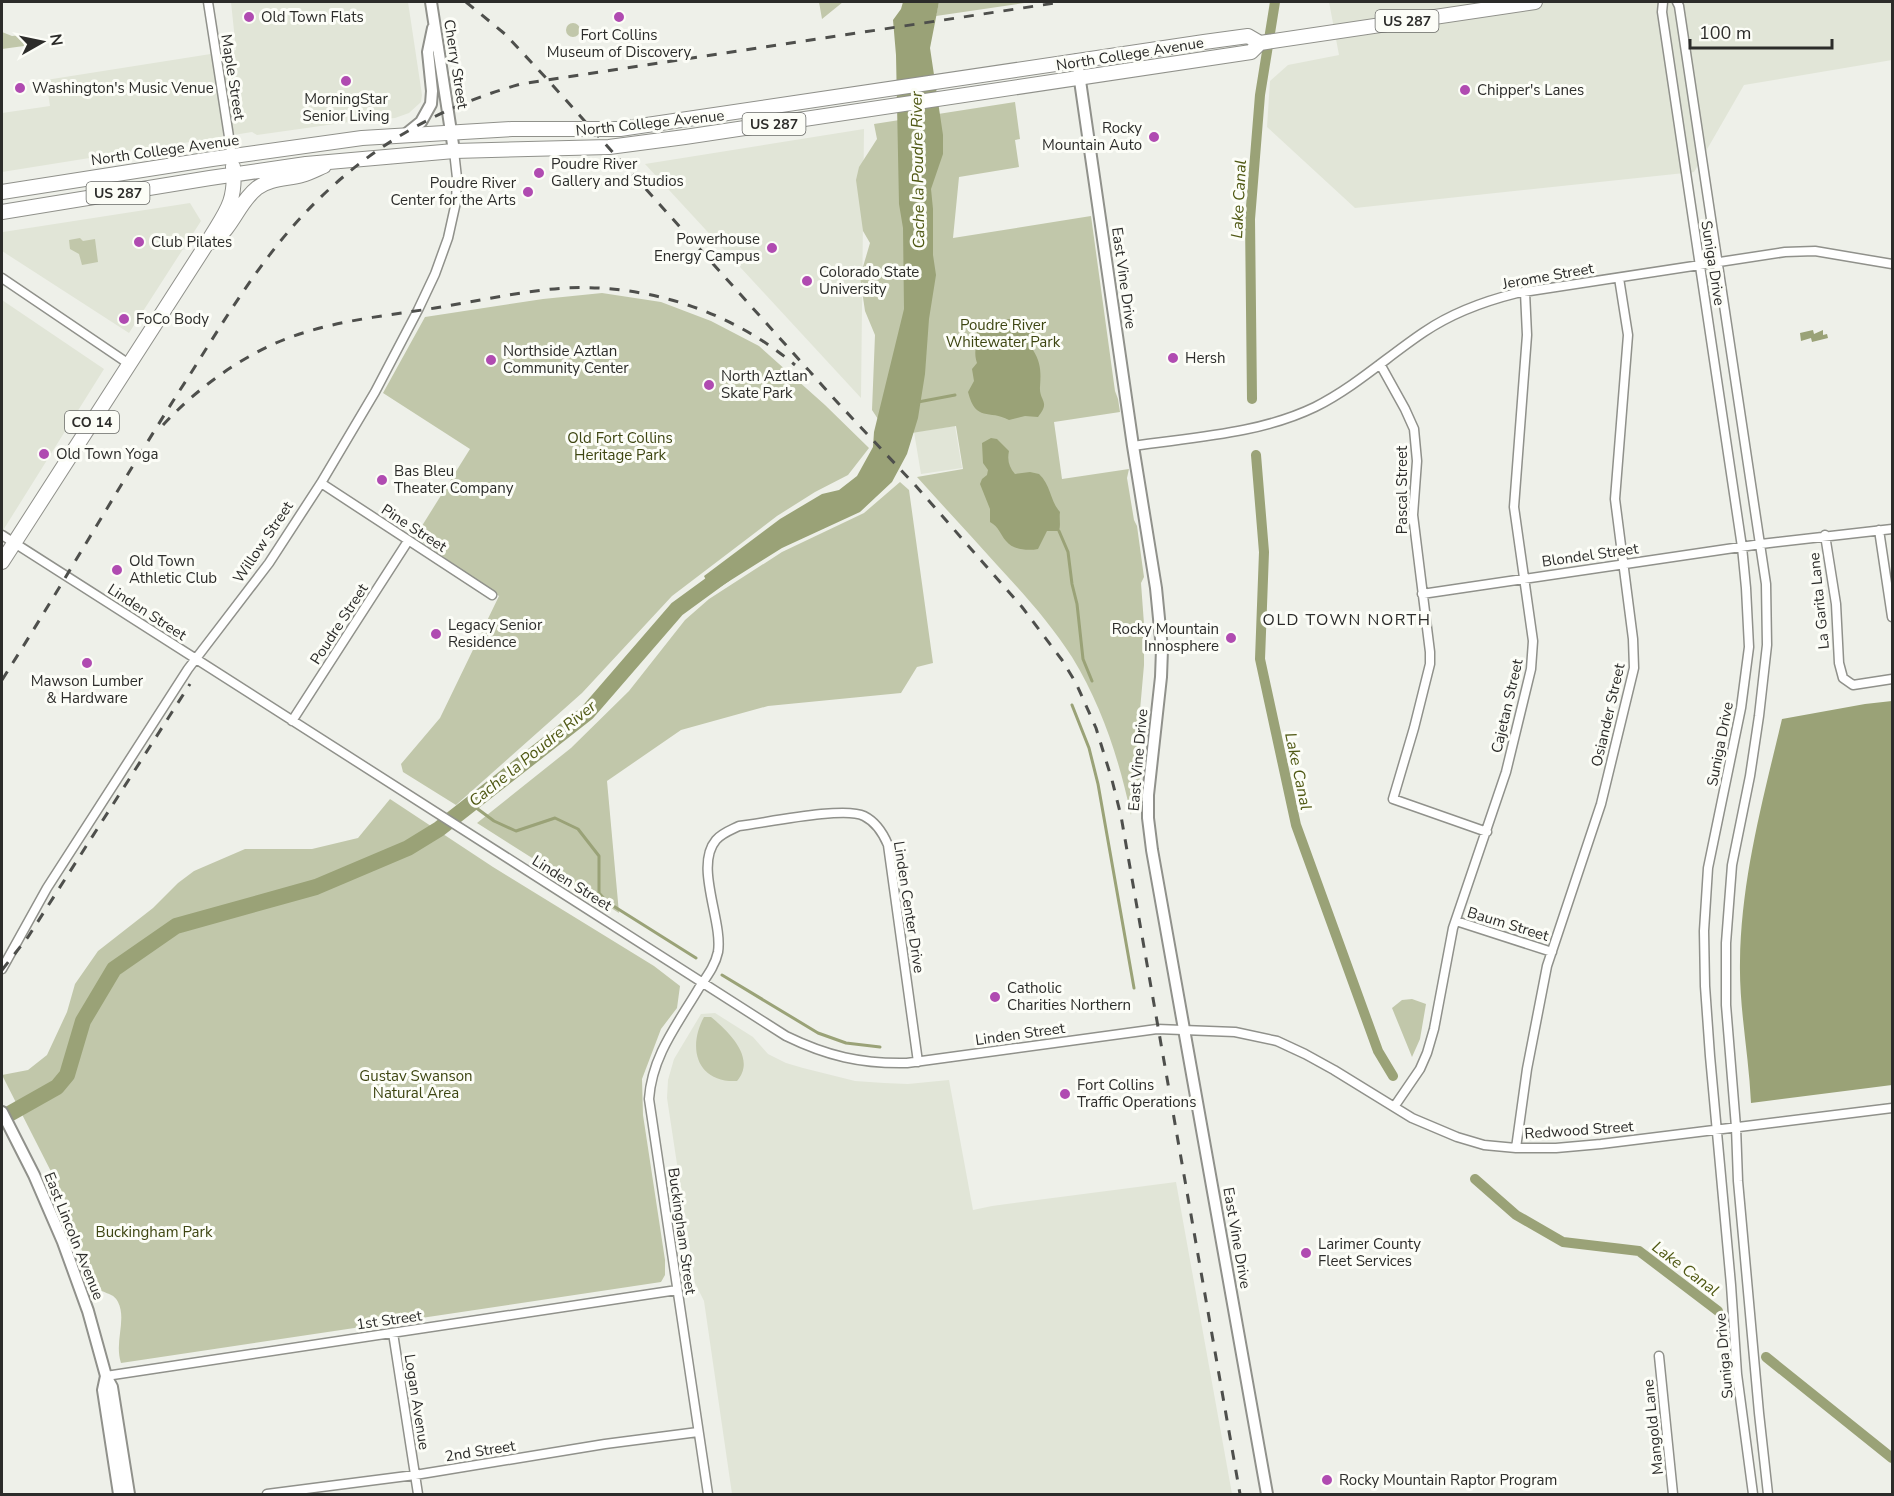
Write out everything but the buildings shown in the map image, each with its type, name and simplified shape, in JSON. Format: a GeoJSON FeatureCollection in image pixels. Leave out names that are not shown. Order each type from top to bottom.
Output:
{"type":"FeatureCollection","features":[{"type":"Feature","properties":{"kind":"highway","name":"North College Avenue"},"geometry":{"type":"LineString","coordinates":[[2,212],[234,174],[334,161],[454,151],[609,147],[1251,52],[1260,43],[1508,4],[1535,2]]}},
{"type":"Feature","properties":{"kind":"highway","name":"North College Avenue"},"geometry":{"type":"LineString","coordinates":[[2,192],[339,141],[512,129],[620,129],[1248,36],[1260,43]]}},
{"type":"Feature","properties":{"kind":"highway"},"geometry":{"type":"LineString","coordinates":[[232,156],[234,174]]}},
{"type":"Feature","properties":{"kind":"highway","name":"CO 14"},"geometry":{"type":"LineString","coordinates":[[206,245],[222,235],[246,199],[260,185],[305,175],[334,161]]}},
{"type":"Feature","properties":{"kind":"highway","name":"CO 14"},"geometry":{"type":"LineString","coordinates":[[2,562],[206,245],[232,200],[235,185],[234,174]]}},
{"type":"Feature","properties":{"kind":"main road","name":"Cherry Street"},"geometry":{"type":"LineString","coordinates":[[431,2],[452,132]]}},
{"type":"Feature","properties":{"kind":"main road"},"geometry":{"type":"LineString","coordinates":[[404,135],[421,122],[431,104],[428,52],[434,21]]}},
{"type":"Feature","properties":{"kind":"main road","name":"East Vine Drive"},"geometry":{"type":"LineString","coordinates":[[1077,60],[1156,588],[1162,649],[1150,772],[1148,818],[1152,850],[1267,1494]]}},
{"type":"Feature","properties":{"kind":"main road","name":"Willow Street"},"geometry":{"type":"LineString","coordinates":[[452,132],[454,151]]}},
{"type":"Feature","properties":{"kind":"main road","name":"East Lincoln Avenue"},"geometry":{"type":"LineString","coordinates":[[2,1112],[49,1207],[77,1277],[106,1376],[112,1387],[129,1494]]}},
{"type":"Feature","properties":{"kind":"main road","name":"East Lincoln Avenue"},"geometry":{"type":"LineString","coordinates":[[106,1376],[103,1390],[118,1494]]}},
{"type":"Feature","properties":{"kind":"street","name":"Maple Street"},"geometry":{"type":"LineString","coordinates":[[208,2],[232,156]]}},
{"type":"Feature","properties":{"kind":"street","name":"Suniga Drive"},"geometry":{"type":"LineString","coordinates":[[1663,2],[1662,12],[1742,547],[1746,588],[1749,647],[1741,708],[1708,868],[1704,931],[1705,986],[1737,1374],[1753,1494]]}},
{"type":"Feature","properties":{"kind":"street","name":"Suniga Drive"},"geometry":{"type":"LineString","coordinates":[[1677,2],[1766,584],[1767,645],[1756,736],[1732,865],[1726,943],[1726,1005],[1740,1203],[1768,1494]]}},
{"type":"Feature","properties":{"kind":"street","name":"Willow Street"},"geometry":{"type":"LineString","coordinates":[[2,969],[47,888],[196,659],[269,563],[321,483],[375,392],[418,310],[448,238],[456,202],[457,178],[454,151]]}},
{"type":"Feature","properties":{"kind":"street","name":"Jerome Street"},"geometry":{"type":"LineString","coordinates":[[1133,446],[1245,430],[1285,419],[1336,396],[1444,320],[1496,298],[1785,252],[1815,251],[1893,264]]}},
{"type":"Feature","properties":{"kind":"street"},"geometry":{"type":"LineString","coordinates":[[2,278],[129,364]]}},
{"type":"Feature","properties":{"kind":"street","name":"Osiander Street"},"geometry":{"type":"LineString","coordinates":[[1516,1148],[1527,1069],[1547,966],[1602,800],[1634,668],[1633,639],[1615,499],[1628,335],[1619,278]]}},
{"type":"Feature","properties":{"kind":"street","name":"Cajetan Street"},"geometry":{"type":"LineString","coordinates":[[1394,1107],[1420,1070],[1427,1053],[1456,921],[1506,772],[1533,657],[1533,641],[1514,507],[1527,335],[1525,292]]}},
{"type":"Feature","properties":{"kind":"street","name":"Pascal Street"},"geometry":{"type":"LineString","coordinates":[[1380,364],[1406,409],[1414,429],[1417,461],[1413,515],[1430,652],[1430,664],[1393,799],[1486,832]]}},
{"type":"Feature","properties":{"kind":"street","name":"Pine Street"},"geometry":{"type":"LineString","coordinates":[[321,483],[492,595]]}},
{"type":"Feature","properties":{"kind":"street","name":"Blondel Street"},"geometry":{"type":"LineString","coordinates":[[1422,594],[1826,535],[1893,529]]}},
{"type":"Feature","properties":{"kind":"street"},"geometry":{"type":"LineString","coordinates":[[1879,530],[1893,617]]}},
{"type":"Feature","properties":{"kind":"street","name":"Linden Street"},"geometry":{"type":"LineString","coordinates":[[2,535],[786,1036],[821,1052],[869,1063],[918,1062],[1157,1029],[1184,1029]]}},
{"type":"Feature","properties":{"kind":"street","name":"La Garita Lane"},"geometry":{"type":"LineString","coordinates":[[1826,535],[1836,604],[1839,663],[1843,678],[1853,684],[1893,679]]}},
{"type":"Feature","properties":{"kind":"street","name":"Poudre Street"},"geometry":{"type":"LineString","coordinates":[[292,721],[408,540]]}},
{"type":"Feature","properties":{"kind":"street","name":"Linden Center Drive"},"geometry":{"type":"LineString","coordinates":[[703,983],[718,952],[707,862],[716,840],[724,833],[739,826],[843,812],[864,816],[877,826],[888,844],[918,1062]]}},
{"type":"Feature","properties":{"kind":"street","name":"Baum Street"},"geometry":{"type":"LineString","coordinates":[[1456,921],[1552,952]]}},
{"type":"Feature","properties":{"kind":"street","name":"Buckingham Street"},"geometry":{"type":"LineString","coordinates":[[703,983],[658,1056],[650,1084],[651,1114],[708,1494]]}},
{"type":"Feature","properties":{"kind":"street","name":"Redwood Street"},"geometry":{"type":"LineString","coordinates":[[1184,1029],[1234,1032],[1277,1041],[1334,1070],[1412,1118],[1457,1137],[1484,1145],[1516,1148],[1601,1144],[1893,1108]]}},
{"type":"Feature","properties":{"kind":"street","name":"1st Street"},"geometry":{"type":"LineString","coordinates":[[106,1376],[677,1290]]}},
{"type":"Feature","properties":{"kind":"street","name":"Logan Avenue"},"geometry":{"type":"LineString","coordinates":[[393,1333],[418,1494]]}},
{"type":"Feature","properties":{"kind":"street","name":"Mangold Lane"},"geometry":{"type":"LineString","coordinates":[[1659,1356],[1673,1494]]}},
{"type":"Feature","properties":{"kind":"street","name":"2nd Street"},"geometry":{"type":"LineString","coordinates":[[267,1494],[415,1475],[604,1444],[698,1432]]}},
{"type":"Feature","properties":{"kind":"shaded area"},"geometry":{"type":"Polygon","coordinates":[[[231,2],[408,2],[422,95],[421,102],[409,113],[395,118],[257,135],[252,132],[2,172],[2,113],[50,106],[46,80],[236,50],[231,2]]]}},
{"type":"Feature","properties":{"kind":"shaded area"},"geometry":{"type":"Polygon","coordinates":[[[1329,2],[1892,2],[1892,60],[1744,85],[1694,172],[1355,208],[1267,127],[1270,81],[1288,65],[1339,55],[1329,2]]]}},
{"type":"Feature","properties":{"kind":"shaded area","name":"Colorado State University"},"geometry":{"type":"Polygon","coordinates":[[[864,129],[861,398],[645,164],[864,129]]]}},
{"type":"Feature","properties":{"kind":"shaded area"},"geometry":{"type":"Polygon","coordinates":[[[190,203],[201,221],[129,333],[2,251],[3,232],[190,203]]]}},
{"type":"Feature","properties":{"kind":"shaded area"},"geometry":{"type":"Polygon","coordinates":[[[2,300],[104,369],[2,532],[2,300]]]}},
{"type":"Feature","properties":{"kind":"shaded area"},"geometry":{"type":"Polygon","coordinates":[[[955,426],[962,468],[921,474],[914,432],[955,426]]]}},
{"type":"Feature","properties":{"kind":"shaded area"},"geometry":{"type":"Polygon","coordinates":[[[715,1013],[753,1037],[768,1054],[803,1068],[855,1081],[908,1084],[949,1080],[973,1210],[1176,1182],[1232,1494],[732,1494],[704,1301],[695,1283],[667,1098],[668,1080],[674,1059],[701,1014],[715,1013]]]}},
{"type":"Feature","properties":{"kind":"green space"},"geometry":{"type":"Polygon","coordinates":[[[819,2],[843,2],[822,19],[819,2]]]}},
{"type":"Feature","properties":{"kind":"green space"},"geometry":{"type":"Polygon","coordinates":[[[939,2],[1031,2],[936,16],[939,2]]]}},
{"type":"Feature","properties":{"kind":"green space"},"geometry":{"type":"Polygon","coordinates":[[[570,23],[576,23],[580,30],[576,37],[570,37],[566,33],[566,27],[570,23]]]}},
{"type":"Feature","properties":{"kind":"green space"},"geometry":{"type":"Polygon","coordinates":[[[2,32],[12,36],[22,35],[24,46],[2,49],[2,32]]]}},
{"type":"Feature","properties":{"kind":"green space","name":"Poudre River Whitewater Park"},"geometry":{"type":"Polygon","coordinates":[[[1015,102],[1020,139],[1015,140],[1019,167],[959,177],[953,238],[1091,216],[1115,391],[1120,412],[1054,422],[1062,479],[1129,469],[1127,478],[1144,577],[1141,583],[1144,665],[1137,744],[1140,783],[1134,785],[1131,815],[1121,774],[1101,714],[1072,657],[1027,598],[917,477],[963,469],[956,426],[899,435],[884,428],[872,410],[875,335],[865,311],[860,277],[870,243],[863,231],[856,180],[859,167],[877,139],[874,124],[1015,102]]]}},
{"type":"Feature","properties":{"kind":"green space"},"geometry":{"type":"Polygon","coordinates":[[[80,238],[83,241],[95,239],[98,262],[82,265],[79,254],[70,249],[69,240],[80,238]]]}},
{"type":"Feature","properties":{"kind":"green space","name":"Old Fort Collins Heritage Park"},"geometry":{"type":"Polygon","coordinates":[[[602,293],[661,302],[711,321],[759,346],[869,448],[848,475],[777,516],[672,596],[582,693],[456,805],[403,772],[401,764],[440,718],[499,596],[415,537],[470,449],[383,393],[425,317],[543,299],[602,293]]]}},
{"type":"Feature","properties":{"kind":"green space"},"geometry":{"type":"Polygon","coordinates":[[[900,482],[909,490],[933,663],[917,667],[901,693],[768,706],[681,730],[607,781],[619,913],[477,823],[571,748],[629,691],[685,620],[709,599],[782,552],[864,513],[900,482]]]}},
{"type":"Feature","properties":{"kind":"green space","name":"Gustav Swanson Natural Area"},"geometry":{"type":"Polygon","coordinates":[[[390,799],[493,867],[654,966],[680,986],[677,1008],[661,1029],[642,1079],[643,1115],[665,1260],[665,1275],[661,1282],[121,1363],[119,1347],[121,1316],[118,1302],[96,1285],[69,1219],[66,1201],[2,1075],[28,1070],[47,1055],[67,1012],[75,984],[98,951],[153,908],[178,883],[194,871],[245,849],[312,849],[358,838],[390,799]]]}},
{"type":"Feature","properties":{"kind":"green space"},"geometry":{"type":"Polygon","coordinates":[[[1412,999],[1426,1004],[1420,1039],[1412,1057],[1392,1008],[1402,1000],[1412,999]]]}},
{"type":"Feature","properties":{"kind":"green space"},"geometry":{"type":"Polygon","coordinates":[[[704,1017],[711,1017],[738,1046],[744,1063],[737,1081],[723,1080],[713,1076],[704,1070],[699,1061],[696,1040],[704,1017]]]}},
{"type":"Feature","properties":{"kind":"water"},"geometry":{"type":"Polygon","coordinates":[[[903,2],[939,2],[930,48],[943,135],[943,154],[931,189],[933,255],[936,275],[929,319],[925,374],[918,418],[907,454],[892,482],[860,512],[782,548],[712,592],[704,576],[780,519],[822,494],[839,490],[857,476],[873,447],[874,432],[904,309],[903,228],[899,204],[896,55],[893,20],[903,2]]]}},
{"type":"Feature","properties":{"kind":"water"},"geometry":{"type":"Polygon","coordinates":[[[982,319],[1024,319],[1034,326],[1037,343],[1033,350],[1040,368],[1040,392],[1044,404],[1038,417],[1025,416],[1009,420],[979,412],[971,402],[968,392],[974,381],[972,369],[977,363],[976,325],[982,319]]]}},
{"type":"Feature","properties":{"kind":"water"},"geometry":{"type":"Polygon","coordinates":[[[1813,330],[1814,334],[1823,330],[1823,335],[1827,334],[1828,338],[1812,342],[1811,338],[1801,341],[1800,333],[1813,330]]]}},
{"type":"Feature","properties":{"kind":"water"},"geometry":{"type":"Polygon","coordinates":[[[991,438],[997,439],[1009,451],[1009,463],[1015,474],[1030,472],[1039,474],[1043,478],[1060,512],[1059,531],[1047,531],[1038,549],[1025,550],[1009,544],[990,522],[990,509],[980,484],[988,470],[983,463],[982,443],[991,438]]]}},
{"type":"Feature","properties":{"kind":"water"},"geometry":{"type":"Polygon","coordinates":[[[1892,701],[1892,1085],[1751,1103],[1741,997],[1741,931],[1754,839],[1782,719],[1892,701]]]}},
{"type":"Feature","properties":{"kind":"waterway","name":"Lake Canal"},"geometry":{"type":"LineString","coordinates":[[1252,399],[1250,219],[1260,95],[1275,2]]}},
{"type":"Feature","properties":{"kind":"waterway"},"geometry":{"type":"LineString","coordinates":[[918,402],[955,395]]}},
{"type":"Feature","properties":{"kind":"waterway","name":"Lake Canal"},"geometry":{"type":"LineString","coordinates":[[1256,455],[1264,552],[1260,659],[1296,825],[1378,1051],[1393,1076]]}},
{"type":"Feature","properties":{"kind":"waterway"},"geometry":{"type":"LineString","coordinates":[[1059,531],[1068,552],[1083,659],[1092,681]]}},
{"type":"Feature","properties":{"kind":"waterway","name":"Cache la Poudre River"},"geometry":{"type":"LineString","coordinates":[[2,1118],[57,1087],[67,1075],[83,1021],[114,969],[176,926],[316,887],[408,848],[439,829],[587,713],[677,609],[725,574]]}},
{"type":"Feature","properties":{"kind":"waterway"},"geometry":{"type":"LineString","coordinates":[[1072,705],[1089,748],[1098,784],[1134,988]]}},
{"type":"Feature","properties":{"kind":"waterway"},"geometry":{"type":"LineString","coordinates":[[471,804],[494,821],[516,831],[555,818],[578,829],[599,856],[599,893],[607,902],[696,958]]}},
{"type":"Feature","properties":{"kind":"waterway"},"geometry":{"type":"LineString","coordinates":[[722,975],[818,1033],[846,1043],[880,1047]]}},
{"type":"Feature","properties":{"kind":"waterway","name":"Lake Canal"},"geometry":{"type":"LineString","coordinates":[[1475,1179],[1516,1215],[1563,1242],[1639,1251],[1718,1311]]}},
{"type":"Feature","properties":{"kind":"waterway","name":"Lake Canal"},"geometry":{"type":"LineString","coordinates":[[1766,1357],[1892,1458]]}},
{"type":"Feature","properties":{"kind":"railway"},"geometry":{"type":"LineString","coordinates":[[466,2],[505,34],[547,79],[838,403],[915,485],[1022,607],[1062,660],[1076,683],[1096,728],[1121,816],[1240,1494]]}},
{"type":"Feature","properties":{"kind":"railway"},"geometry":{"type":"LineString","coordinates":[[2,680],[157,426],[265,261],[290,229],[318,200],[378,150],[445,112],[482,96],[521,84],[1062,2]]}},
{"type":"Feature","properties":{"kind":"railway"},"geometry":{"type":"LineString","coordinates":[[163,425],[194,395],[228,369],[286,339],[354,321],[549,289],[596,288],[627,291],[657,296],[687,305],[744,330],[795,365]]}},
{"type":"Feature","properties":{"kind":"railway"},"geometry":{"type":"LineString","coordinates":[[2,970],[28,937],[190,684]]}},
{"type":"Feature","properties":{"kind":"place","name":"Old Town Flats"},"geometry":{"type":"Point","coordinates":[249,17]}},
{"type":"Feature","properties":{"kind":"place","name":"Fort Collins Museum of Discovery"},"geometry":{"type":"Point","coordinates":[619,17]}},
{"type":"Feature","properties":{"kind":"place","name":"MorningStar Senior Living"},"geometry":{"type":"Point","coordinates":[346,81]}},
{"type":"Feature","properties":{"kind":"place","name":"Washington's Music Venue"},"geometry":{"type":"Point","coordinates":[20,88]}},
{"type":"Feature","properties":{"kind":"place","name":"Chipper's Lanes"},"geometry":{"type":"Point","coordinates":[1465,90]}},
{"type":"Feature","properties":{"kind":"place","name":"Rocky Mountain Auto"},"geometry":{"type":"Point","coordinates":[1154,137]}},
{"type":"Feature","properties":{"kind":"place","name":"Poudre River Gallery and Studios"},"geometry":{"type":"Point","coordinates":[539,173]}},
{"type":"Feature","properties":{"kind":"place","name":"Poudre River Center for the Arts"},"geometry":{"type":"Point","coordinates":[528,192]}},
{"type":"Feature","properties":{"kind":"place","name":"Club Pilates"},"geometry":{"type":"Point","coordinates":[139,242]}},
{"type":"Feature","properties":{"kind":"place","name":"Powerhouse Energy Campus"},"geometry":{"type":"Point","coordinates":[772,248]}},
{"type":"Feature","properties":{"kind":"place","name":"Colorado State University"},"geometry":{"type":"Point","coordinates":[807,281]}},
{"type":"Feature","properties":{"kind":"place","name":"FoCo Body"},"geometry":{"type":"Point","coordinates":[124,319]}},
{"type":"Feature","properties":{"kind":"place","name":"Hersh"},"geometry":{"type":"Point","coordinates":[1173,358]}},
{"type":"Feature","properties":{"kind":"place","name":"Northside Aztlan Community Center"},"geometry":{"type":"Point","coordinates":[491,360]}},
{"type":"Feature","properties":{"kind":"place","name":"North Aztlan Skate Park"},"geometry":{"type":"Point","coordinates":[709,385]}},
{"type":"Feature","properties":{"kind":"place","name":"Old Town Yoga"},"geometry":{"type":"Point","coordinates":[44,454]}},
{"type":"Feature","properties":{"kind":"place","name":"Bas Bleu Theater Company"},"geometry":{"type":"Point","coordinates":[382,480]}},
{"type":"Feature","properties":{"kind":"place","name":"Old Town Athletic Club"},"geometry":{"type":"Point","coordinates":[117,570]}},
{"type":"Feature","properties":{"kind":"place","name":"Legacy Senior Residence"},"geometry":{"type":"Point","coordinates":[436,634]}},
{"type":"Feature","properties":{"kind":"place","name":"Rocky Mountain Innosphere"},"geometry":{"type":"Point","coordinates":[1231,638]}},
{"type":"Feature","properties":{"kind":"place","name":"Mawson Lumber & Hardware"},"geometry":{"type":"Point","coordinates":[87,663]}},
{"type":"Feature","properties":{"kind":"place","name":"Catholic Charities Northern"},"geometry":{"type":"Point","coordinates":[995,997]}},
{"type":"Feature","properties":{"kind":"place","name":"Fort Collins Traffic Operations"},"geometry":{"type":"Point","coordinates":[1065,1094]}},
{"type":"Feature","properties":{"kind":"place","name":"Larimer County Fleet Services"},"geometry":{"type":"Point","coordinates":[1306,1253]}},
{"type":"Feature","properties":{"kind":"place","name":"Rocky Mountain Raptor Program"},"geometry":{"type":"Point","coordinates":[1327,1480]}},
{"type":"Feature","properties":{"kind":"district","name":"OLD TOWN NORTH"},"geometry":{"type":"Point","coordinates":[1347,619]}},
{"type":"Feature","properties":{"kind":"park label","name":"Buckingham Park"},"geometry":{"type":"Point","coordinates":[154,1232]}}]}
